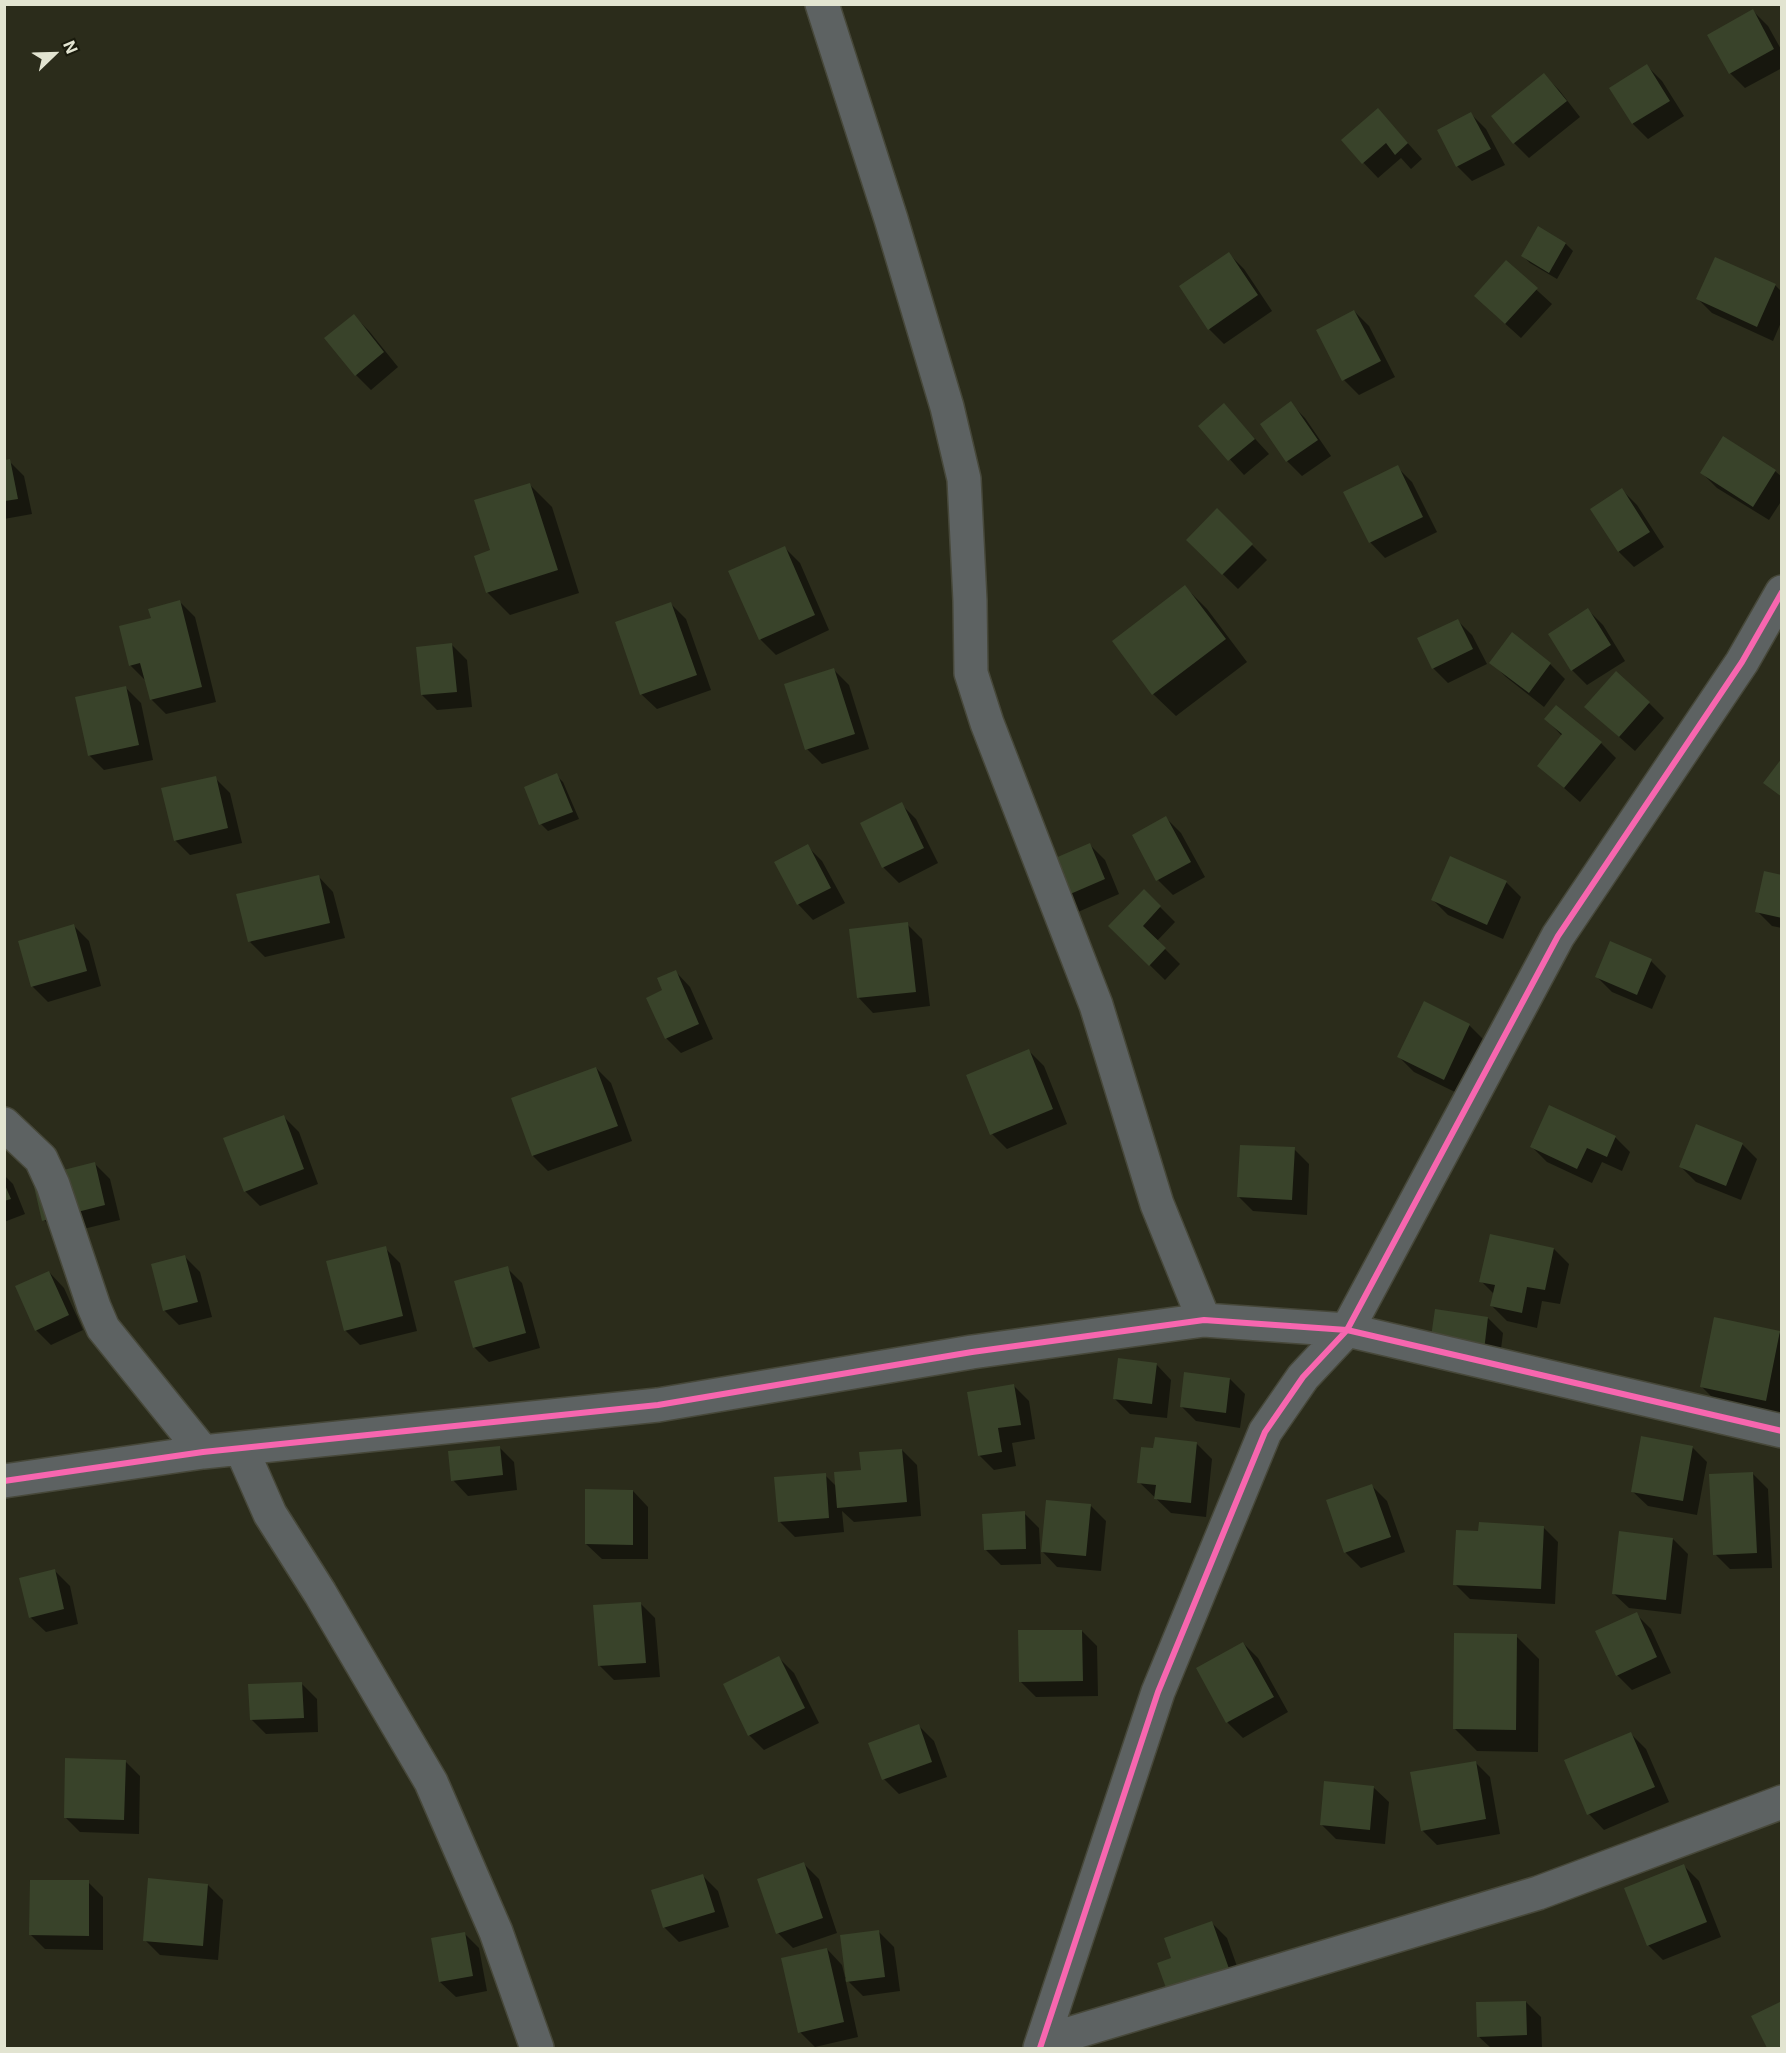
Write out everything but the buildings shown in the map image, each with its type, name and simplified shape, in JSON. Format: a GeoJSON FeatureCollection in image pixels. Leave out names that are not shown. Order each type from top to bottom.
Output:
{"type":"FeatureCollection","features":[{"type":"Feature","properties":{"kind":"street"},"geometry":{"type":"LineString","coordinates":[[822,4],[891,219],[944,396],[964,479],[971,673],[987,723],[1096,1005],[1157,1204],[1204,1320]]}},
{"type":"Feature","properties":{"kind":"street"},"geometry":{"type":"LineString","coordinates":[[1041,2045],[1158,1692],[1265,1432],[1303,1377],[1347,1330],[1558,936],[1742,662],[1782,592]]}},
{"type":"Feature","properties":{"kind":"street"},"geometry":{"type":"LineString","coordinates":[[4,1124],[41,1159],[53,1185],[103,1328],[203,1452]]}},
{"type":"Feature","properties":{"kind":"street"},"geometry":{"type":"LineString","coordinates":[[4,1481],[203,1452],[658,1405],[972,1352],[1204,1320],[1347,1330],[1782,1431]]}},
{"type":"Feature","properties":{"kind":"street"},"geometry":{"type":"LineString","coordinates":[[241,1448],[270,1514],[320,1593],[431,1782],[496,1932],[537,2049]]}},
{"type":"Feature","properties":{"kind":"street"},"geometry":{"type":"LineString","coordinates":[[1041,2045],[1539,1893],[1782,1802]]}},
{"type":"Feature","properties":{"kind":"cycle path"},"geometry":{"type":"LineString","coordinates":[[1040,2048],[1158,1692],[1265,1432],[1303,1377],[1347,1330],[1558,936],[1742,662],[1782,592]]}},
{"type":"Feature","properties":{"kind":"cycle path"},"geometry":{"type":"LineString","coordinates":[[4,1481],[203,1452],[658,1405],[972,1352],[1204,1320],[1347,1330],[1782,1431]]}}]}
